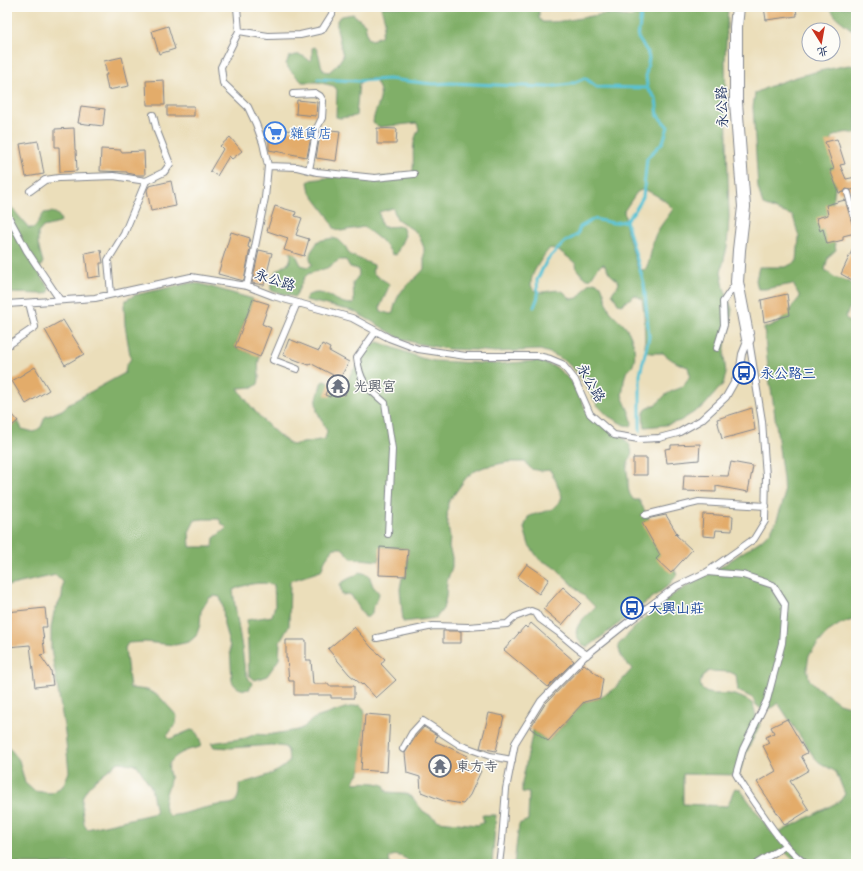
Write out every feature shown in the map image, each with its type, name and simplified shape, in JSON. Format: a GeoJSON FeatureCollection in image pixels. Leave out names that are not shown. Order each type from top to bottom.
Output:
{"type":"FeatureCollection","features":[{"type":"Feature","properties":{"kind":"street","name":"永公路"},"geometry":{"type":"LineString","coordinates":[[738,7],[736,27],[736,102],[744,206],[737,282],[748,339]]}},
{"type":"Feature","properties":{"kind":"lane"},"geometry":{"type":"LineString","coordinates":[[239,31],[268,36],[300,35],[322,30],[332,14],[333,7]]}},
{"type":"Feature","properties":{"kind":"lane"},"geometry":{"type":"LineString","coordinates":[[238,9],[239,31],[221,67],[223,83],[248,107],[263,143],[268,166],[265,198],[246,286]]}},
{"type":"Feature","properties":{"kind":"lane"},"geometry":{"type":"LineString","coordinates":[[293,94],[316,93],[324,101],[322,118],[317,128],[310,170]]}},
{"type":"Feature","properties":{"kind":"lane"},"geometry":{"type":"LineString","coordinates":[[30,191],[45,180],[59,178],[114,176],[146,181],[164,172],[170,164],[157,131],[153,115]]}},
{"type":"Feature","properties":{"kind":"lane"},"geometry":{"type":"LineString","coordinates":[[268,166],[297,167],[375,178],[414,174]]}},
{"type":"Feature","properties":{"kind":"lane"},"geometry":{"type":"LineString","coordinates":[[111,294],[108,260],[124,234],[146,181]]}},
{"type":"Feature","properties":{"kind":"lane"},"geometry":{"type":"LineString","coordinates":[[848,193],[856,223]]}},
{"type":"Feature","properties":{"kind":"lane"},"geometry":{"type":"LineString","coordinates":[[7,214],[27,251],[60,300]]}},
{"type":"Feature","properties":{"kind":"lane","name":"永公路"},"geometry":{"type":"LineString","coordinates":[[7,304],[95,298],[191,277],[246,286],[273,296],[352,318],[396,341],[418,349],[466,356],[538,356],[550,358],[562,364],[575,380],[590,414],[614,435],[640,440],[659,438],[678,433],[701,420],[711,411],[726,396],[739,374],[742,354],[748,339]]}},
{"type":"Feature","properties":{"kind":"lane"},"geometry":{"type":"LineString","coordinates":[[717,348],[724,325],[723,302],[737,282]]}},
{"type":"Feature","properties":{"kind":"lane"},"geometry":{"type":"LineString","coordinates":[[7,346],[35,327],[29,303]]}},
{"type":"Feature","properties":{"kind":"lane"},"geometry":{"type":"LineString","coordinates":[[297,303],[273,360],[297,369]]}},
{"type":"Feature","properties":{"kind":"lane"},"geometry":{"type":"LineString","coordinates":[[376,331],[357,358],[359,373],[367,387],[385,403],[392,449],[388,534]]}},
{"type":"Feature","properties":{"kind":"lane"},"geometry":{"type":"LineString","coordinates":[[499,864],[506,789],[515,743],[541,701],[588,655],[628,622],[677,586],[707,572],[754,539],[765,521],[766,476],[762,421],[748,339]]}},
{"type":"Feature","properties":{"kind":"lane"},"geometry":{"type":"LineString","coordinates":[[646,515],[699,502],[766,506]]}},
{"type":"Feature","properties":{"kind":"lane"},"geometry":{"type":"LineString","coordinates":[[707,572],[743,575],[773,585],[786,604],[782,643],[767,700],[743,749],[736,774],[747,794],[773,830],[794,856],[806,864]]}},
{"type":"Feature","properties":{"kind":"lane"},"geometry":{"type":"LineString","coordinates":[[377,638],[433,626],[468,628],[507,624],[515,617],[531,611],[536,613],[540,619],[588,655]]}},
{"type":"Feature","properties":{"kind":"lane"},"geometry":{"type":"LineString","coordinates":[[403,749],[412,733],[423,720],[460,745],[490,756],[512,760]]}},
{"type":"Feature","properties":{"kind":"lane"},"geometry":{"type":"LineString","coordinates":[[756,864],[786,846]]}},
{"type":"Feature","properties":{"kind":"green space"},"geometry":{"type":"Polygon","coordinates":[[[381,7],[539,7],[539,18],[542,22],[550,22],[607,14],[627,17],[634,16],[634,7],[728,7],[725,61],[729,217],[727,247],[721,272],[724,288],[732,309],[724,356],[726,374],[723,384],[704,406],[680,421],[666,425],[645,427],[643,417],[646,410],[657,404],[667,394],[685,384],[690,375],[688,367],[675,362],[663,353],[647,352],[645,347],[642,299],[635,295],[621,305],[618,304],[612,293],[619,284],[618,281],[610,274],[604,264],[598,268],[590,279],[587,279],[577,270],[576,264],[569,258],[561,252],[550,248],[535,270],[531,283],[532,288],[539,292],[557,290],[564,292],[571,299],[578,298],[589,284],[594,282],[601,285],[610,311],[625,326],[629,333],[633,343],[635,358],[632,367],[627,371],[625,376],[622,395],[630,416],[631,426],[624,425],[608,416],[598,406],[577,372],[565,361],[553,354],[540,350],[495,352],[448,349],[420,344],[401,339],[353,311],[305,300],[307,296],[314,293],[320,293],[348,304],[354,303],[353,283],[359,275],[358,269],[350,267],[346,260],[339,260],[327,268],[308,274],[304,278],[295,297],[271,290],[273,276],[277,270],[289,263],[291,257],[290,252],[295,253],[301,265],[308,267],[312,265],[310,255],[318,241],[333,238],[339,240],[345,246],[350,255],[374,265],[372,271],[375,275],[388,283],[389,286],[380,307],[381,311],[390,314],[393,313],[395,304],[401,292],[424,269],[424,248],[420,238],[416,232],[397,219],[393,208],[379,212],[383,227],[402,226],[405,235],[396,255],[392,254],[383,243],[364,227],[341,231],[334,228],[328,216],[310,192],[308,182],[311,180],[333,177],[353,178],[412,176],[413,147],[419,129],[417,123],[380,127],[373,123],[380,101],[380,92],[374,79],[366,79],[359,83],[356,116],[336,117],[337,90],[334,86],[317,82],[302,82],[286,64],[289,57],[295,55],[303,56],[310,61],[312,59],[312,48],[315,47],[322,68],[324,71],[329,72],[337,65],[343,56],[337,29],[337,20],[342,16],[353,14],[365,24],[368,38],[372,40],[381,36],[385,21],[381,7]],[[644,189],[637,192],[624,211],[627,232],[638,269],[645,270],[649,262],[655,236],[673,209],[656,195],[644,189]]]}},
{"type":"Feature","properties":{"kind":"green space"},"geometry":{"type":"Polygon","coordinates":[[[829,7],[856,7],[856,33],[837,18],[829,7]]]}},
{"type":"Feature","properties":{"kind":"green space"},"geometry":{"type":"Polygon","coordinates":[[[849,65],[856,66],[856,134],[844,133],[832,137],[832,150],[837,174],[832,208],[832,230],[836,250],[828,257],[825,270],[834,277],[850,282],[856,288],[856,296],[845,317],[856,329],[856,553],[853,561],[856,569],[856,619],[840,624],[828,632],[809,655],[807,667],[809,679],[818,688],[839,703],[856,708],[856,864],[797,864],[783,850],[764,864],[514,864],[519,824],[528,820],[529,793],[522,792],[522,783],[533,730],[548,741],[584,702],[600,698],[615,688],[632,669],[621,657],[618,645],[641,621],[672,595],[722,566],[760,541],[770,532],[776,522],[784,499],[783,479],[769,378],[764,328],[779,323],[800,297],[793,284],[758,289],[756,280],[759,267],[786,267],[797,261],[799,237],[793,216],[763,205],[758,188],[753,107],[755,93],[789,79],[849,65]],[[709,671],[701,680],[700,683],[702,689],[707,693],[736,695],[750,702],[753,704],[760,725],[746,753],[739,775],[683,774],[683,804],[727,806],[735,788],[740,789],[772,833],[780,832],[840,801],[845,794],[836,772],[819,762],[814,757],[778,703],[770,709],[761,709],[755,704],[753,698],[738,691],[736,675],[730,672],[709,671]]]}},
{"type":"Feature","properties":{"kind":"green space"},"geometry":{"type":"Polygon","coordinates":[[[7,202],[29,228],[34,228],[44,213],[55,213],[60,218],[60,223],[43,227],[38,233],[38,244],[43,262],[38,272],[50,289],[49,292],[44,294],[7,293],[7,202]]]}},
{"type":"Feature","properties":{"kind":"green space"},"geometry":{"type":"Polygon","coordinates":[[[190,283],[201,284],[253,299],[235,347],[260,357],[258,364],[259,381],[254,387],[238,388],[262,420],[292,445],[325,439],[327,431],[317,411],[316,402],[322,382],[324,381],[336,385],[349,379],[351,373],[362,360],[370,345],[378,342],[421,358],[434,361],[496,364],[537,361],[556,367],[572,382],[588,414],[625,439],[628,443],[632,452],[627,465],[629,493],[634,500],[639,500],[677,575],[669,585],[588,647],[579,641],[576,634],[578,626],[595,607],[556,568],[539,559],[529,545],[524,528],[528,517],[548,511],[559,502],[562,497],[556,481],[550,470],[541,471],[531,469],[525,462],[508,462],[484,467],[473,472],[466,478],[448,503],[447,519],[452,567],[447,581],[446,597],[443,609],[436,618],[403,622],[400,589],[402,578],[406,576],[408,549],[381,547],[379,561],[351,558],[342,548],[334,548],[326,558],[321,571],[290,581],[289,626],[280,642],[279,659],[267,676],[255,680],[249,675],[247,620],[272,616],[275,605],[274,585],[264,583],[254,584],[233,590],[244,666],[252,683],[250,689],[244,690],[239,688],[232,681],[230,647],[224,625],[223,607],[220,597],[214,596],[209,598],[201,611],[200,625],[196,636],[189,642],[175,645],[144,642],[128,643],[125,648],[130,688],[147,690],[159,696],[177,716],[176,724],[167,736],[170,739],[191,730],[197,733],[201,744],[200,747],[178,755],[170,762],[170,780],[164,803],[166,812],[170,816],[233,803],[238,798],[239,785],[271,774],[289,762],[288,751],[285,747],[272,745],[231,748],[214,747],[211,743],[246,738],[256,734],[267,735],[298,730],[313,719],[345,708],[360,705],[364,709],[365,714],[361,770],[354,780],[355,783],[370,782],[380,784],[384,785],[387,792],[404,793],[412,797],[423,811],[439,821],[477,825],[484,822],[482,815],[496,815],[492,864],[412,864],[403,857],[391,856],[389,859],[390,864],[7,864],[7,745],[19,760],[25,783],[34,791],[51,793],[63,786],[69,772],[65,732],[51,649],[51,628],[54,612],[62,597],[63,582],[56,575],[7,586],[7,430],[18,421],[22,429],[34,432],[41,427],[45,417],[62,410],[72,402],[125,373],[126,366],[132,357],[130,355],[125,325],[124,305],[126,300],[135,295],[190,283]],[[219,519],[195,520],[189,532],[190,547],[213,547],[214,538],[227,528],[219,519]],[[119,762],[94,781],[84,794],[82,808],[84,823],[87,829],[156,813],[151,787],[137,765],[119,762]]]}},
{"type":"Feature","properties":{"kind":"green space"},"geometry":{"type":"Polygon","coordinates":[[[360,572],[369,575],[373,586],[379,593],[372,613],[368,617],[365,617],[351,595],[342,595],[340,584],[360,572]]]}},
{"type":"Feature","properties":{"kind":"building"},"geometry":{"type":"Polygon","coordinates":[[[764,7],[796,7],[797,16],[766,20],[764,7]]]}},
{"type":"Feature","properties":{"kind":"building"},"geometry":{"type":"Polygon","coordinates":[[[168,26],[175,49],[159,54],[152,31],[168,26]]]}},
{"type":"Feature","properties":{"kind":"building"},"geometry":{"type":"Polygon","coordinates":[[[122,57],[129,86],[108,90],[104,61],[122,57]]]}},
{"type":"Feature","properties":{"kind":"building"},"geometry":{"type":"Polygon","coordinates":[[[164,80],[165,105],[147,105],[146,81],[164,80]]]}},
{"type":"Feature","properties":{"kind":"building"},"geometry":{"type":"Polygon","coordinates":[[[297,100],[317,102],[316,116],[296,114],[297,100]]]}},
{"type":"Feature","properties":{"kind":"building"},"geometry":{"type":"Polygon","coordinates":[[[81,106],[105,109],[103,126],[78,123],[81,106]]]}},
{"type":"Feature","properties":{"kind":"building"},"geometry":{"type":"Polygon","coordinates":[[[167,106],[194,106],[194,116],[167,116],[167,106]]]}},
{"type":"Feature","properties":{"kind":"building"},"geometry":{"type":"Polygon","coordinates":[[[74,128],[77,171],[60,172],[59,147],[55,147],[55,129],[74,128]]]}},
{"type":"Feature","properties":{"kind":"building"},"geometry":{"type":"Polygon","coordinates":[[[377,128],[397,129],[396,144],[377,144],[377,128]]]}},
{"type":"Feature","properties":{"kind":"building"},"geometry":{"type":"Polygon","coordinates":[[[269,129],[312,132],[307,157],[269,150],[269,129]]]}},
{"type":"Feature","properties":{"kind":"building"},"geometry":{"type":"Polygon","coordinates":[[[321,129],[340,131],[336,161],[316,158],[321,129]]]}},
{"type":"Feature","properties":{"kind":"building"},"geometry":{"type":"Polygon","coordinates":[[[230,137],[242,151],[232,159],[229,156],[217,176],[210,171],[223,149],[220,146],[230,137]]]}},
{"type":"Feature","properties":{"kind":"building"},"geometry":{"type":"Polygon","coordinates":[[[837,139],[845,164],[840,165],[846,179],[856,177],[856,189],[846,189],[844,192],[839,193],[830,170],[834,169],[825,142],[837,139]]]}},
{"type":"Feature","properties":{"kind":"building"},"geometry":{"type":"Polygon","coordinates":[[[38,141],[44,174],[26,177],[20,144],[38,141]]]}},
{"type":"Feature","properties":{"kind":"building"},"geometry":{"type":"Polygon","coordinates":[[[101,149],[121,150],[121,152],[144,151],[145,175],[137,175],[127,172],[100,171],[101,149]]]}},
{"type":"Feature","properties":{"kind":"building"},"geometry":{"type":"Polygon","coordinates":[[[171,181],[176,206],[151,211],[147,190],[149,186],[171,181]]]}},
{"type":"Feature","properties":{"kind":"building"},"geometry":{"type":"Polygon","coordinates":[[[845,200],[855,233],[843,236],[843,240],[827,244],[823,229],[820,231],[816,218],[828,215],[826,205],[845,200]]]}},
{"type":"Feature","properties":{"kind":"building"},"geometry":{"type":"Polygon","coordinates":[[[275,206],[296,212],[295,216],[302,218],[296,235],[309,239],[304,256],[284,250],[288,238],[267,231],[275,206]]]}},
{"type":"Feature","properties":{"kind":"building"},"geometry":{"type":"Polygon","coordinates":[[[231,232],[250,238],[248,247],[250,248],[244,281],[218,274],[231,232]]]}},
{"type":"Feature","properties":{"kind":"building"},"geometry":{"type":"Polygon","coordinates":[[[856,242],[856,282],[841,274],[856,242]]]}},
{"type":"Feature","properties":{"kind":"building"},"geometry":{"type":"Polygon","coordinates":[[[101,250],[103,263],[100,263],[101,276],[88,278],[85,253],[101,250]]]}},
{"type":"Feature","properties":{"kind":"building"},"geometry":{"type":"Polygon","coordinates":[[[259,250],[272,253],[264,285],[252,283],[259,250]]]}},
{"type":"Feature","properties":{"kind":"building"},"geometry":{"type":"Polygon","coordinates":[[[787,294],[790,315],[764,322],[761,300],[787,294]]]}},
{"type":"Feature","properties":{"kind":"building"},"geometry":{"type":"Polygon","coordinates":[[[253,299],[269,304],[262,324],[271,328],[260,357],[235,347],[253,299]]]}},
{"type":"Feature","properties":{"kind":"building"},"geometry":{"type":"Polygon","coordinates":[[[63,320],[84,354],[65,365],[45,330],[63,320]]]}},
{"type":"Feature","properties":{"kind":"building"},"geometry":{"type":"Polygon","coordinates":[[[289,339],[319,351],[322,344],[330,348],[329,351],[349,362],[339,380],[349,384],[345,395],[333,391],[330,397],[325,395],[333,375],[310,363],[309,365],[283,355],[289,339]]]}},
{"type":"Feature","properties":{"kind":"building"},"geometry":{"type":"Polygon","coordinates":[[[35,367],[49,390],[26,404],[12,381],[35,367]]]}},
{"type":"Feature","properties":{"kind":"building"},"geometry":{"type":"Polygon","coordinates":[[[7,408],[18,421],[7,430],[7,408]]]}},
{"type":"Feature","properties":{"kind":"building"},"geometry":{"type":"Polygon","coordinates":[[[752,408],[755,430],[722,439],[717,419],[752,408]]]}},
{"type":"Feature","properties":{"kind":"building"},"geometry":{"type":"Polygon","coordinates":[[[700,444],[699,460],[667,463],[665,449],[671,448],[671,445],[700,444]]]}},
{"type":"Feature","properties":{"kind":"building"},"geometry":{"type":"Polygon","coordinates":[[[633,458],[647,458],[647,475],[633,475],[633,458]]]}},
{"type":"Feature","properties":{"kind":"building"},"geometry":{"type":"Polygon","coordinates":[[[731,462],[753,466],[748,492],[716,486],[716,492],[683,491],[684,475],[728,476],[731,462]]]}},
{"type":"Feature","properties":{"kind":"building"},"geometry":{"type":"Polygon","coordinates":[[[703,514],[733,516],[732,531],[716,530],[715,537],[703,536],[703,514]]]}},
{"type":"Feature","properties":{"kind":"building"},"geometry":{"type":"Polygon","coordinates":[[[666,515],[678,535],[675,534],[692,550],[671,573],[656,559],[660,555],[642,523],[651,518],[666,515]]]}},
{"type":"Feature","properties":{"kind":"building"},"geometry":{"type":"Polygon","coordinates":[[[380,547],[408,549],[406,576],[379,575],[380,547]]]}},
{"type":"Feature","properties":{"kind":"building"},"geometry":{"type":"Polygon","coordinates":[[[527,564],[549,579],[539,594],[517,578],[527,564]]]}},
{"type":"Feature","properties":{"kind":"building"},"geometry":{"type":"Polygon","coordinates":[[[563,587],[581,603],[562,625],[543,609],[563,587]]]}},
{"type":"Feature","properties":{"kind":"building"},"geometry":{"type":"Polygon","coordinates":[[[45,608],[47,627],[42,627],[45,654],[40,655],[51,671],[53,685],[35,687],[30,645],[7,647],[7,612],[45,608]]]}},
{"type":"Feature","properties":{"kind":"building"},"geometry":{"type":"Polygon","coordinates":[[[531,623],[574,661],[548,687],[504,650],[525,626],[527,628],[531,623]]]}},
{"type":"Feature","properties":{"kind":"building"},"geometry":{"type":"Polygon","coordinates":[[[354,627],[372,648],[385,659],[381,664],[396,680],[376,698],[363,684],[362,685],[349,674],[328,649],[354,627]]]}},
{"type":"Feature","properties":{"kind":"building"},"geometry":{"type":"Polygon","coordinates":[[[443,631],[461,631],[461,643],[443,643],[443,631]]]}},
{"type":"Feature","properties":{"kind":"building"},"geometry":{"type":"Polygon","coordinates":[[[286,640],[306,640],[306,660],[311,660],[313,684],[329,684],[329,686],[354,686],[354,698],[331,698],[331,695],[294,695],[294,681],[289,681],[286,658],[286,640]]]}},
{"type":"Feature","properties":{"kind":"building"},"geometry":{"type":"Polygon","coordinates":[[[584,664],[603,679],[600,698],[584,702],[548,741],[530,728],[545,704],[584,664]]]}},
{"type":"Feature","properties":{"kind":"building"},"geometry":{"type":"Polygon","coordinates":[[[489,713],[504,716],[496,751],[480,748],[489,713]]]}},
{"type":"Feature","properties":{"kind":"building"},"geometry":{"type":"Polygon","coordinates":[[[365,714],[390,716],[387,772],[361,770],[365,714]]]}},
{"type":"Feature","properties":{"kind":"building"},"geometry":{"type":"Polygon","coordinates":[[[787,719],[807,753],[801,756],[809,770],[790,781],[809,810],[785,825],[757,782],[776,771],[763,746],[769,743],[766,737],[774,733],[771,727],[787,719]]]}},
{"type":"Feature","properties":{"kind":"building","name":"東方寺"},"geometry":{"type":"Polygon","coordinates":[[[424,727],[437,735],[435,741],[468,756],[464,761],[481,771],[470,795],[463,804],[444,801],[421,792],[420,777],[407,773],[405,753],[424,727]]]}},
{"type":"Feature","properties":{"kind":"waterway"},"geometry":{"type":"LineString","coordinates":[[534,307],[538,297],[537,280],[547,260],[565,242],[577,235],[580,227],[594,219],[613,223],[626,221],[636,209],[643,197],[647,158],[663,142],[668,127],[658,116],[656,99],[647,88],[646,74],[649,58],[647,51],[638,38],[642,7]]}},
{"type":"Feature","properties":{"kind":"waterway"},"geometry":{"type":"LineString","coordinates":[[318,79],[359,81],[388,79],[433,84],[451,83],[547,87],[571,84],[585,78],[597,87],[647,88]]}},
{"type":"Feature","properties":{"kind":"waterway"},"geometry":{"type":"LineString","coordinates":[[626,221],[644,284],[649,337],[640,374],[640,431]]}},
{"type":"Feature","properties":{"kind":"place","name":"雜貨店"},"geometry":{"type":"Point","coordinates":[275,133]}},
{"type":"Feature","properties":{"kind":"place","name":"永公路三"},"geometry":{"type":"Point","coordinates":[744,373]}},
{"type":"Feature","properties":{"kind":"place","name":"光興宮"},"geometry":{"type":"Point","coordinates":[338,386]}},
{"type":"Feature","properties":{"kind":"place","name":"大興山莊"},"geometry":{"type":"Point","coordinates":[632,608]}},
{"type":"Feature","properties":{"kind":"place","name":"東方寺"},"geometry":{"type":"Point","coordinates":[440,766]}}]}
